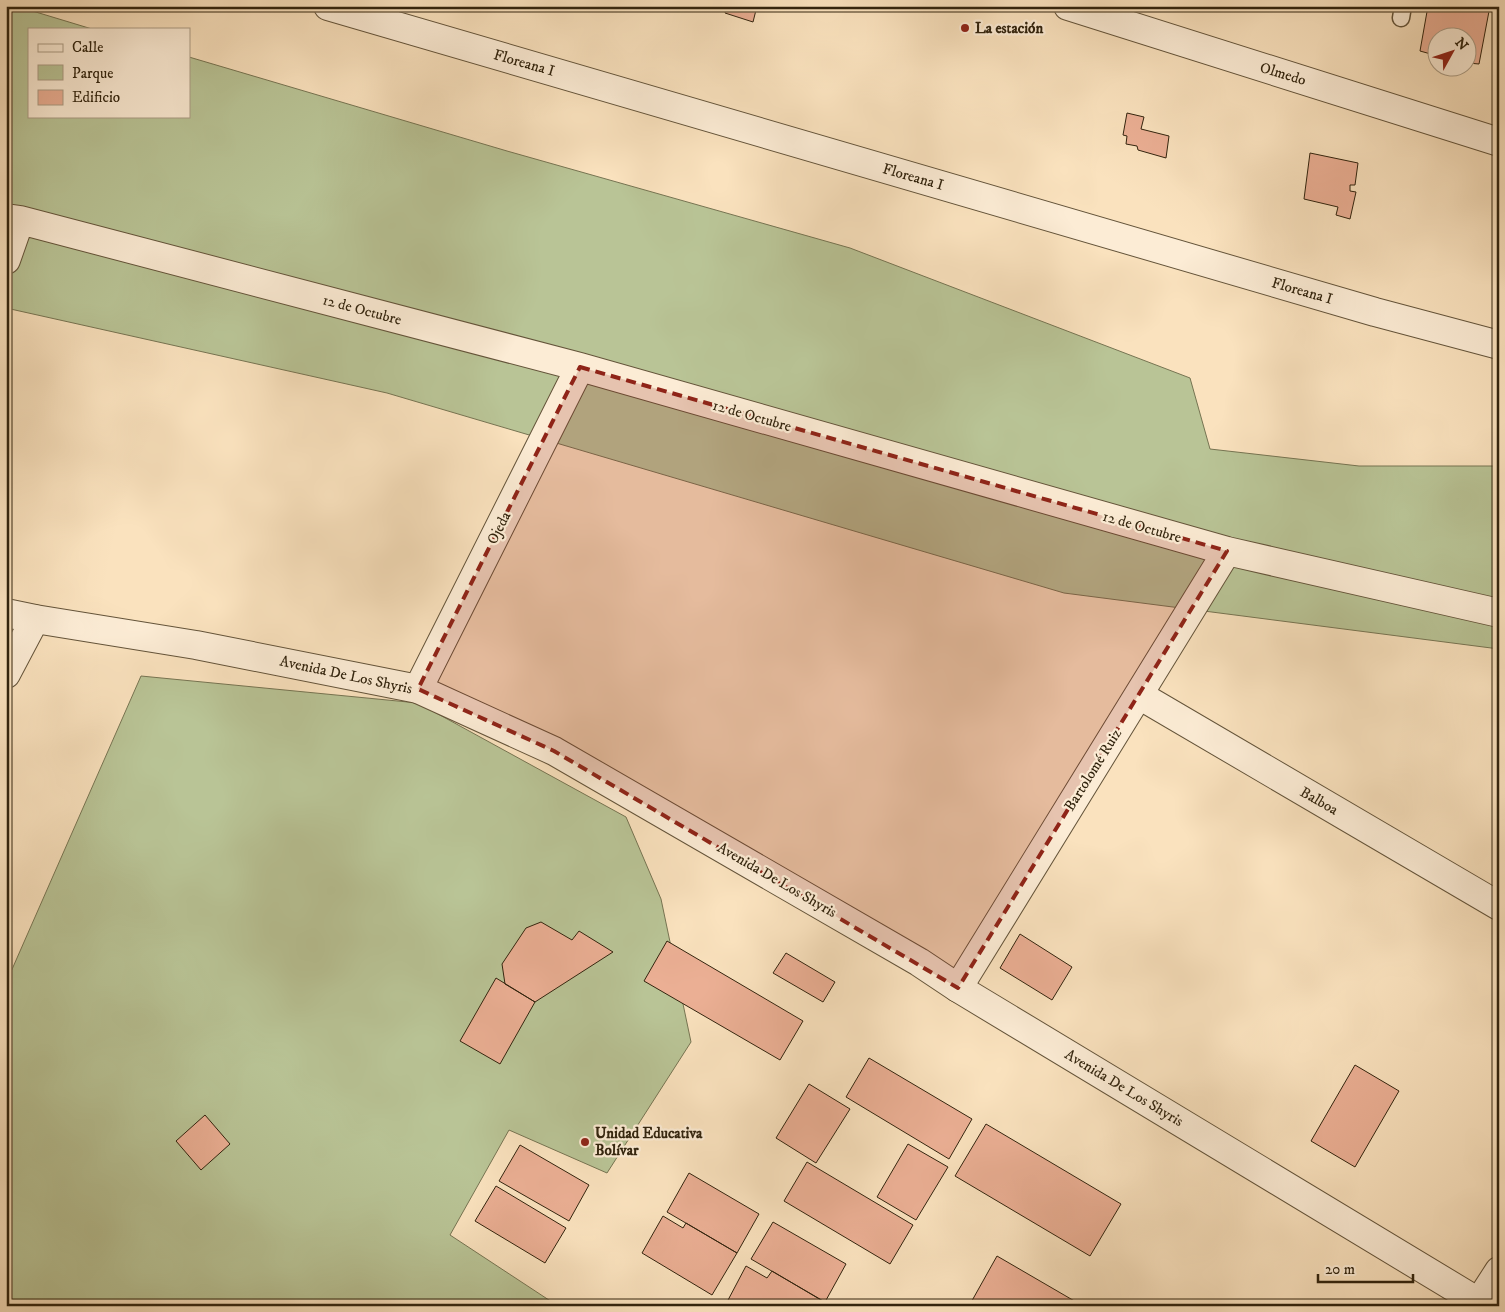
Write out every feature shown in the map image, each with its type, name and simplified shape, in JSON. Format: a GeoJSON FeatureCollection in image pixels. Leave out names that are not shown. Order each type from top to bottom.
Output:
{"type":"FeatureCollection","features":[{"type":"Feature","properties":{"kind":"street","name":"Floreana I"},"geometry":{"type":"LineString","coordinates":[[328,6],[1375,312],[1499,345]]}},
{"type":"Feature","properties":{"kind":"street","name":"Olmedo"},"geometry":{"type":"LineString","coordinates":[[1068,6],[1499,142]]}},
{"type":"Feature","properties":{"kind":"street"},"geometry":{"type":"LineString","coordinates":[[6,260],[13,219]]}},
{"type":"Feature","properties":{"kind":"street","name":"12 de Octubre"},"geometry":{"type":"LineString","coordinates":[[13,219],[580,367],[1227,552],[1499,613]]}},
{"type":"Feature","properties":{"kind":"street","name":"Ojeda"},"geometry":{"type":"LineString","coordinates":[[418,690],[580,367]]}},
{"type":"Feature","properties":{"kind":"street","name":"Bartolomé Ruiz"},"geometry":{"type":"LineString","coordinates":[[958,988],[1227,552]]}},
{"type":"Feature","properties":{"kind":"street","name":"Avenida De Los Shyris"},"geometry":{"type":"LineString","coordinates":[[6,613],[196,645],[418,690],[554,751],[919,962],[958,988],[1482,1304]]}},
{"type":"Feature","properties":{"kind":"street"},"geometry":{"type":"LineString","coordinates":[[6,674],[35,619]]}},
{"type":"Feature","properties":{"kind":"street","name":"Balboa"},"geometry":{"type":"LineString","coordinates":[[1139,695],[1499,906]]}},
{"type":"Feature","properties":{"kind":"street"},"geometry":{"type":"LineString","coordinates":[[1482,1304],[1499,1270]]}},
{"type":"Feature","properties":{"kind":"highlighted area"},"geometry":{"type":"Polygon","coordinates":[[[580,367],[1227,551],[958,988],[554,751],[418,689],[580,367]]]}},
{"type":"Feature","properties":{"kind":"green space"},"geometry":{"type":"Polygon","coordinates":[[[6,6],[16,6],[89,28],[28,28],[28,118],[190,118],[190,57],[507,151],[850,248],[1190,378],[1210,449],[1359,466],[1499,466],[1499,649],[1064,593],[387,393],[6,308],[6,6]]]}},
{"type":"Feature","properties":{"kind":"green space","name":"Unidad Educativa Bolívar"},"geometry":{"type":"Polygon","coordinates":[[[141,676],[418,703],[626,817],[661,899],[691,1042],[607,1173],[509,1130],[450,1235],[558,1306],[6,1306],[6,983],[141,676]]]}},
{"type":"Feature","properties":{"kind":"building"},"geometry":{"type":"Polygon","coordinates":[[[727,6],[757,6],[753,22],[725,13],[727,6]]]}},
{"type":"Feature","properties":{"kind":"building"},"geometry":{"type":"Polygon","coordinates":[[[1428,6],[1490,6],[1479,64],[1478,28],[1428,28],[1428,53],[1420,51],[1428,6]]]}},
{"type":"Feature","properties":{"kind":"building"},"geometry":{"type":"Polygon","coordinates":[[[1127,113],[1144,117],[1141,129],[1169,136],[1166,158],[1138,150],[1137,146],[1126,144],[1127,136],[1123,135],[1127,113]]]}},
{"type":"Feature","properties":{"kind":"building"},"geometry":{"type":"Polygon","coordinates":[[[1310,153],[1358,163],[1355,185],[1350,185],[1350,191],[1356,192],[1350,219],[1336,215],[1338,207],[1304,199],[1310,153]]]}},
{"type":"Feature","properties":{"kind":"building"},"geometry":{"type":"Polygon","coordinates":[[[541,922],[572,940],[579,931],[613,952],[535,1002],[505,984],[502,964],[526,928],[541,922]]]}},
{"type":"Feature","properties":{"kind":"building"},"geometry":{"type":"Polygon","coordinates":[[[1020,934],[1072,967],[1052,1000],[1000,968],[1020,934]]]}},
{"type":"Feature","properties":{"kind":"building"},"geometry":{"type":"Polygon","coordinates":[[[667,941],[803,1021],[780,1060],[644,981],[667,941]]]}},
{"type":"Feature","properties":{"kind":"building"},"geometry":{"type":"Polygon","coordinates":[[[786,953],[835,982],[823,1002],[773,973],[786,953]]]}},
{"type":"Feature","properties":{"kind":"building"},"geometry":{"type":"Polygon","coordinates":[[[496,978],[535,1002],[500,1064],[460,1041],[496,978]]]}},
{"type":"Feature","properties":{"kind":"building"},"geometry":{"type":"Polygon","coordinates":[[[869,1058],[972,1119],[949,1159],[846,1097],[869,1058]]]}},
{"type":"Feature","properties":{"kind":"building"},"geometry":{"type":"Polygon","coordinates":[[[1355,1065],[1399,1091],[1355,1167],[1311,1141],[1355,1065]]]}},
{"type":"Feature","properties":{"kind":"building"},"geometry":{"type":"Polygon","coordinates":[[[809,1084],[850,1109],[816,1163],[776,1138],[809,1084]]]}},
{"type":"Feature","properties":{"kind":"building"},"geometry":{"type":"Polygon","coordinates":[[[205,1115],[230,1144],[201,1170],[176,1141],[205,1115]]]}},
{"type":"Feature","properties":{"kind":"building"},"geometry":{"type":"Polygon","coordinates":[[[986,1124],[1121,1204],[1090,1256],[955,1176],[986,1124]]]}},
{"type":"Feature","properties":{"kind":"building"},"geometry":{"type":"Polygon","coordinates":[[[908,1144],[948,1167],[916,1220],[877,1197],[908,1144]]]}},
{"type":"Feature","properties":{"kind":"building"},"geometry":{"type":"Polygon","coordinates":[[[520,1145],[589,1185],[569,1221],[499,1181],[520,1145]]]}},
{"type":"Feature","properties":{"kind":"building"},"geometry":{"type":"Polygon","coordinates":[[[807,1162],[913,1225],[890,1264],[784,1201],[807,1162]]]}},
{"type":"Feature","properties":{"kind":"building"},"geometry":{"type":"Polygon","coordinates":[[[689,1173],[759,1214],[737,1253],[667,1212],[689,1173]]]}},
{"type":"Feature","properties":{"kind":"building"},"geometry":{"type":"Polygon","coordinates":[[[496,1186],[566,1228],[545,1263],[475,1221],[496,1186]]]}},
{"type":"Feature","properties":{"kind":"building"},"geometry":{"type":"Polygon","coordinates":[[[663,1216],[683,1228],[686,1223],[737,1253],[712,1295],[642,1253],[663,1216]]]}},
{"type":"Feature","properties":{"kind":"building"},"geometry":{"type":"Polygon","coordinates":[[[773,1222],[846,1264],[825,1302],[751,1259],[773,1222]]]}},
{"type":"Feature","properties":{"kind":"building"},"geometry":{"type":"Polygon","coordinates":[[[997,1256],[1083,1306],[969,1306],[997,1256]]]}},
{"type":"Feature","properties":{"kind":"building"},"geometry":{"type":"Polygon","coordinates":[[[746,1266],[767,1278],[772,1271],[821,1300],[818,1306],[733,1306],[727,1302],[746,1266]]]}},
{"type":"Feature","properties":{"kind":"place","name":"La estación"},"geometry":{"type":"Point","coordinates":[965,28]}},
{"type":"Feature","properties":{"kind":"place","name":"Unidad Educativa Bolívar"},"geometry":{"type":"Point","coordinates":[585,1142]}}]}
